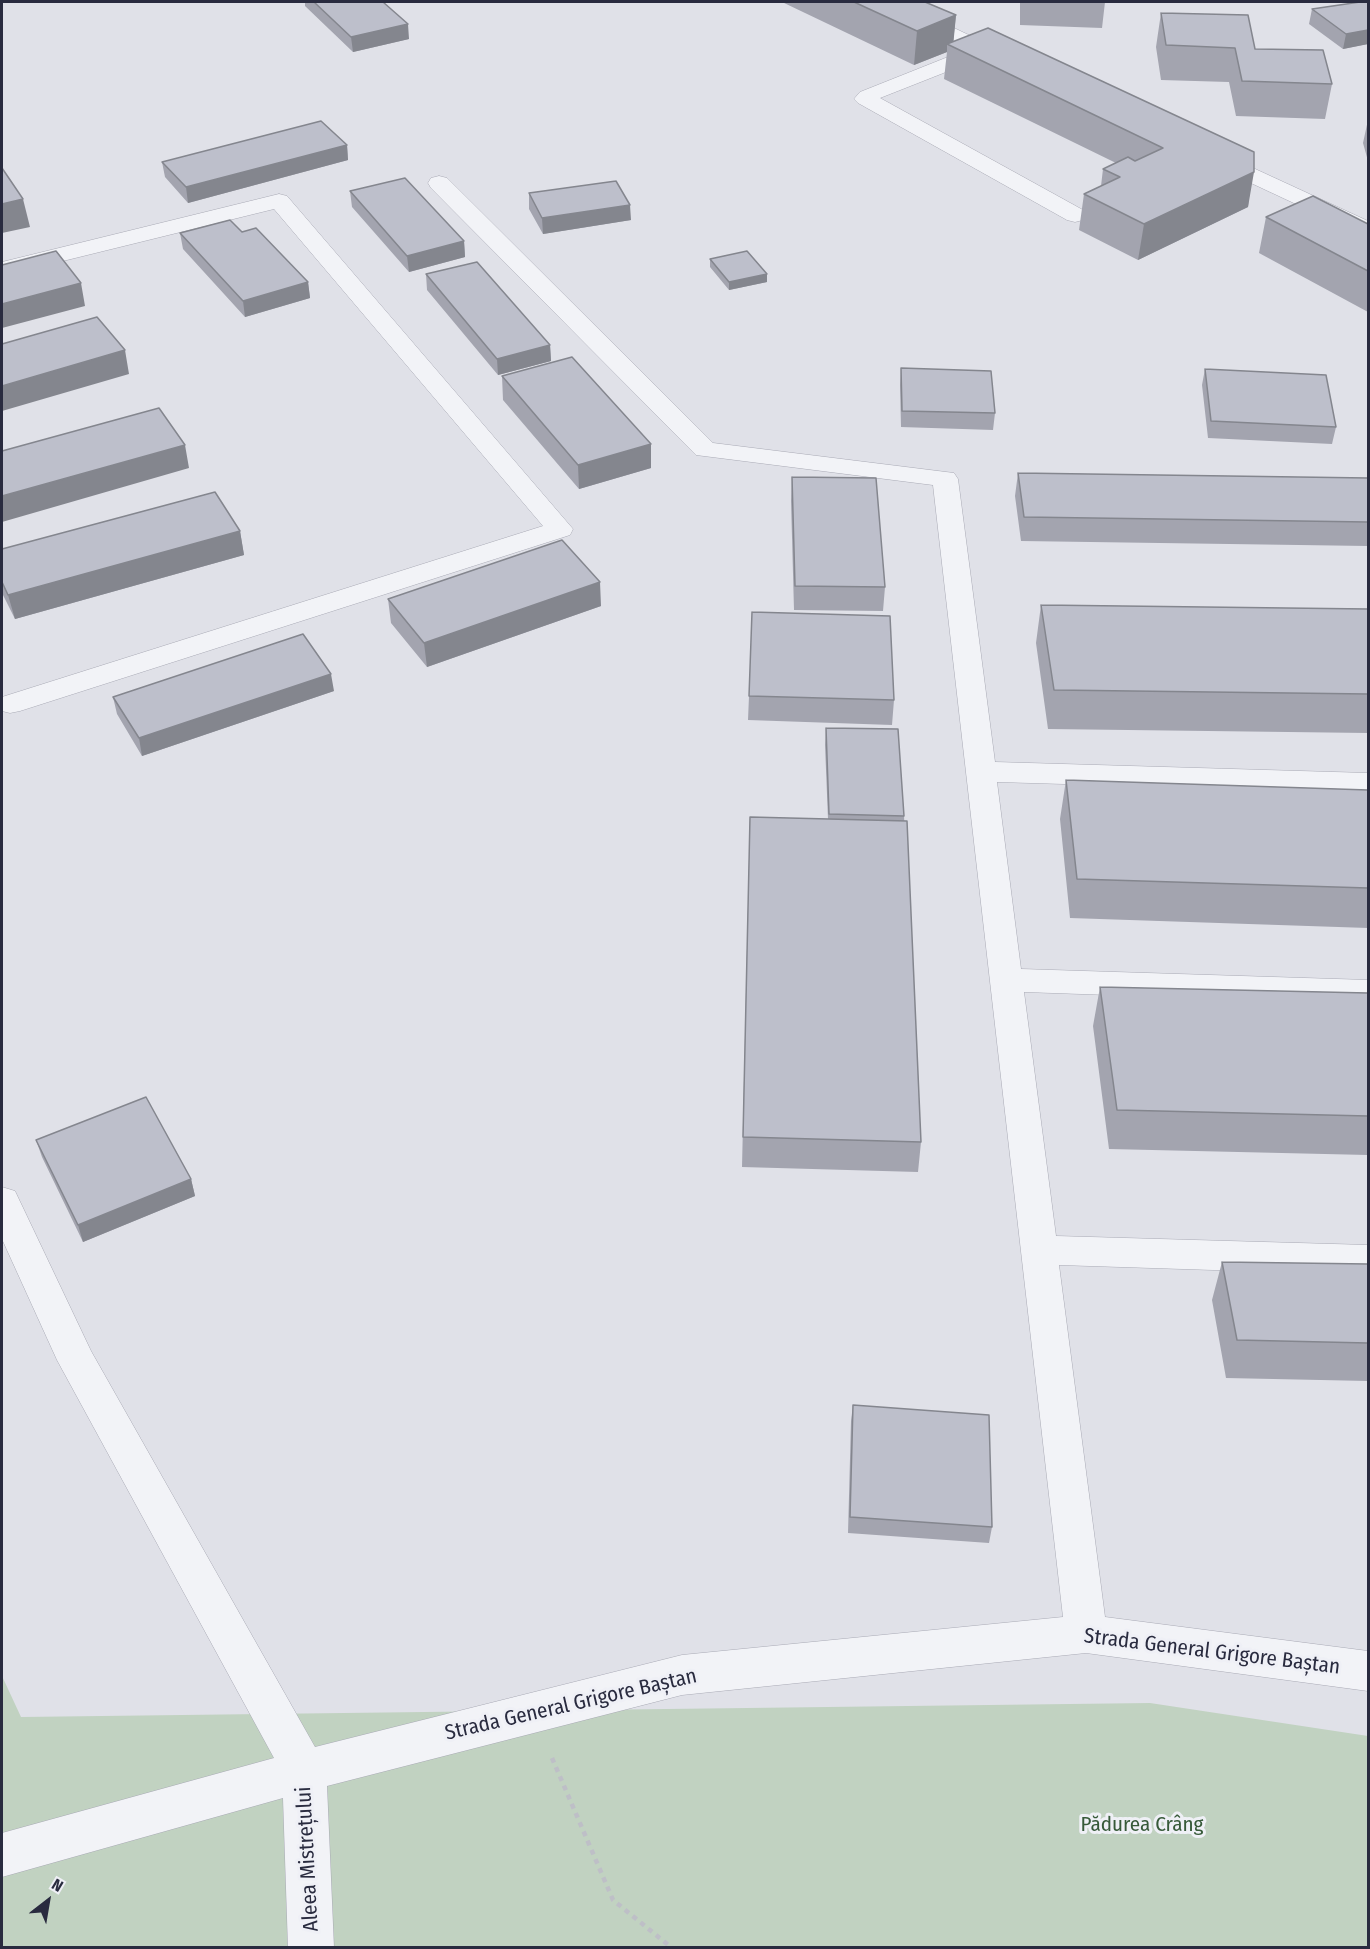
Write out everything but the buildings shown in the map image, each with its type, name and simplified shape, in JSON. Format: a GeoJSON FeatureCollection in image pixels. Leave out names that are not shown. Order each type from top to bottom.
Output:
{"type":"FeatureCollection","features":[{"type":"Feature","properties":{"kind":"street"},"geometry":{"type":"LineString","coordinates":[[884,2],[1016,65]]}},
{"type":"Feature","properties":{"kind":"street"},"geometry":{"type":"LineString","coordinates":[[984,50],[867,96],[865,99],[1075,215]]}},
{"type":"Feature","properties":{"kind":"street"},"geometry":{"type":"LineString","coordinates":[[1198,149],[1368,229]]}},
{"type":"Feature","properties":{"kind":"street"},"geometry":{"type":"LineString","coordinates":[[439,183],[705,450],[945,479],[1041,1250],[1086,1634]]}},
{"type":"Feature","properties":{"kind":"street"},"geometry":{"type":"LineString","coordinates":[[2,269],[279,201],[560,529],[4,708]]}},
{"type":"Feature","properties":{"kind":"street"},"geometry":{"type":"LineString","coordinates":[[982,772],[1368,783]]}},
{"type":"Feature","properties":{"kind":"street"},"geometry":{"type":"LineString","coordinates":[[1008,980],[1368,992]]}},
{"type":"Feature","properties":{"kind":"street"},"geometry":{"type":"LineString","coordinates":[[2,1201],[75,1360],[178,1540],[304,1771]]}},
{"type":"Feature","properties":{"kind":"street"},"geometry":{"type":"LineString","coordinates":[[1041,1250],[1368,1260]]}},
{"type":"Feature","properties":{"kind":"street","name":"Strada General Grigore Baștan"},"geometry":{"type":"LineString","coordinates":[[2,1855],[304,1771],[682,1675],[1086,1634],[1368,1671]]}},
{"type":"Feature","properties":{"kind":"street","name":"Aleea Mistrețului"},"geometry":{"type":"LineString","coordinates":[[304,1771],[312,1947]]}},
{"type":"Feature","properties":{"kind":"path"},"geometry":{"type":"LineString","coordinates":[[533,1713],[613,1900],[672,1947]]}},
{"type":"Feature","properties":{"kind":"green space","name":"Pădurea Crâng"},"geometry":{"type":"Polygon","coordinates":[[[2,1676],[21,1717],[1150,1703],[1368,1736],[1368,1947],[2,1947],[2,1676]]]}}]}
